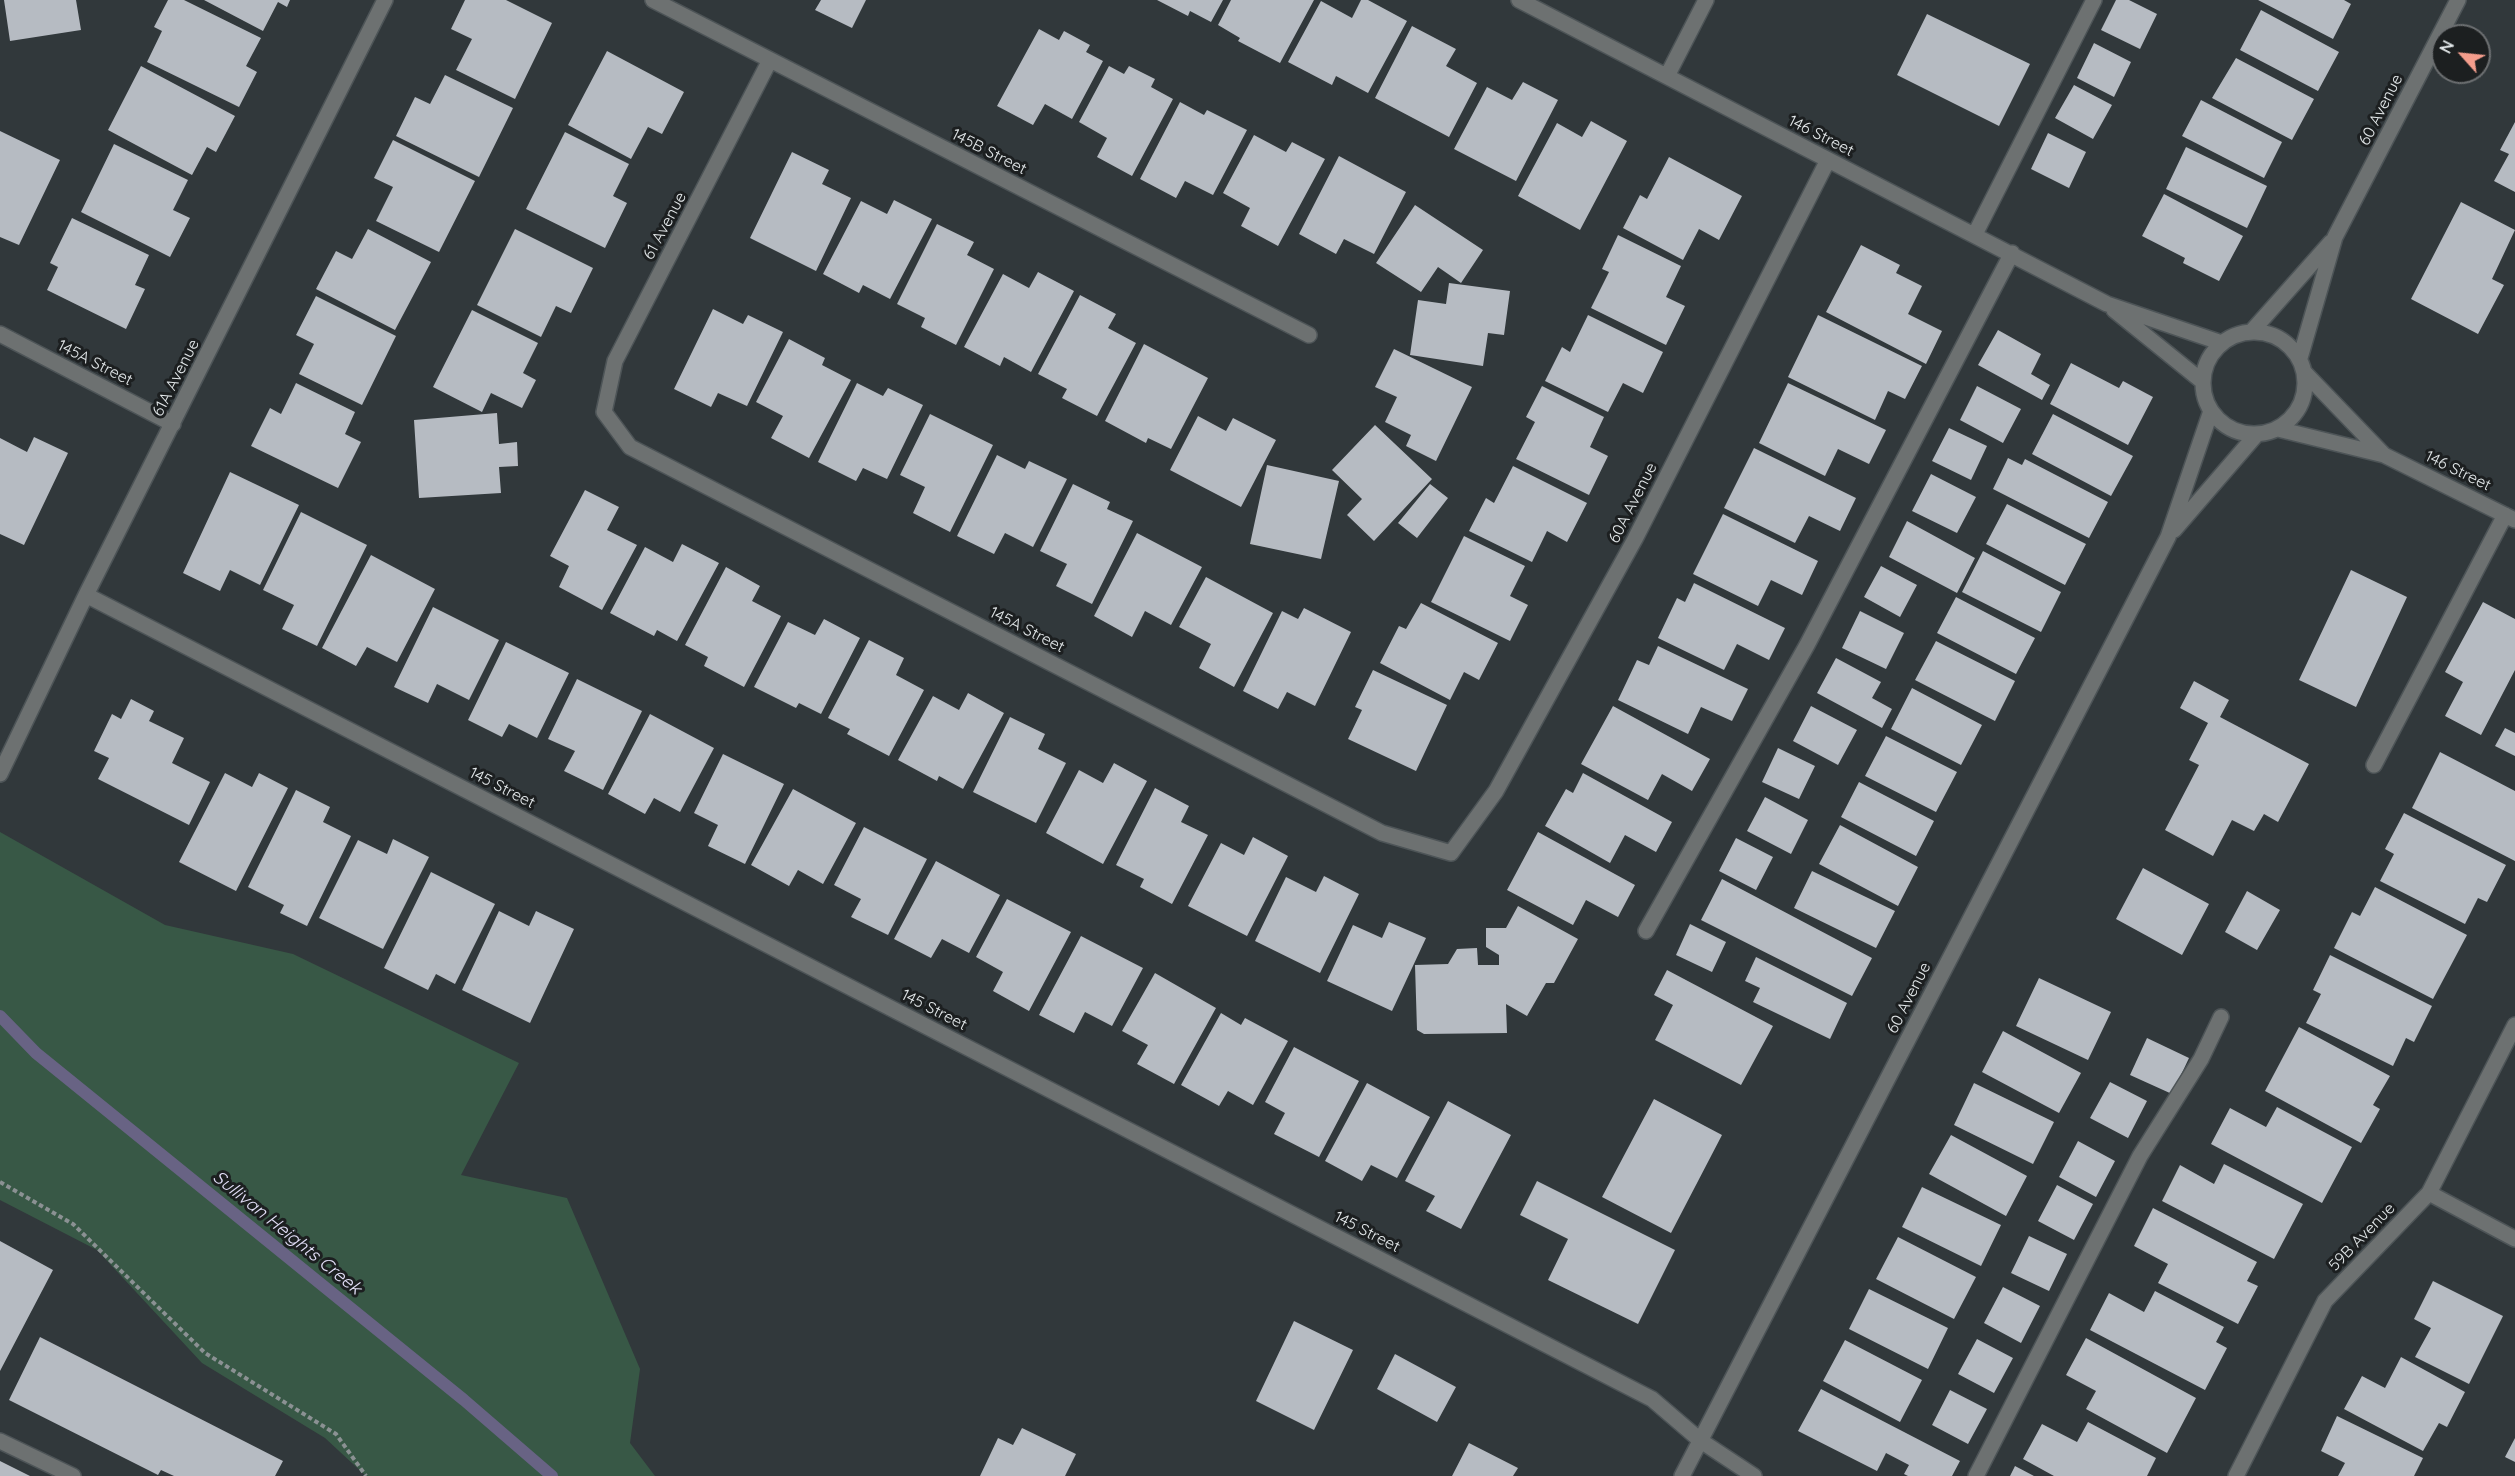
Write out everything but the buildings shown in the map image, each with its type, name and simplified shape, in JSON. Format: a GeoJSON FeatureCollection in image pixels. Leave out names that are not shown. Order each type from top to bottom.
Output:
{"type":"FeatureCollection","features":[{"type":"Feature","properties":{"kind":"street","name":"61A Avenue"},"geometry":{"type":"LineString","coordinates":[[0,774],[86,595],[385,0]]}},
{"type":"Feature","properties":{"kind":"street","name":"145B Street"},"geometry":{"type":"LineString","coordinates":[[653,0],[1309,335]]}},
{"type":"Feature","properties":{"kind":"street","name":"146 Street"},"geometry":{"type":"LineString","coordinates":[[1519,0],[2107,304],[2222,343]]}},
{"type":"Feature","properties":{"kind":"street"},"geometry":{"type":"LineString","coordinates":[[1667,76],[1706,0]]}},
{"type":"Feature","properties":{"kind":"street"},"geometry":{"type":"LineString","coordinates":[[1975,234],[2094,0]]}},
{"type":"Feature","properties":{"kind":"street","name":"60 Avenue"},"geometry":{"type":"LineString","coordinates":[[2302,366],[2335,237],[2458,0]]}},
{"type":"Feature","properties":{"kind":"street","name":"61 Avenue"},"geometry":{"type":"LineString","coordinates":[[604,412],[615,361],[770,60]]}},
{"type":"Feature","properties":{"kind":"street","name":"60A Avenue"},"geometry":{"type":"LineString","coordinates":[[1450,853],[1496,791],[1629,550],[1828,160]]}},
{"type":"Feature","properties":{"kind":"street","name":"60 Avenue"},"geometry":{"type":"LineString","coordinates":[[2252,331],[2335,237]]}},
{"type":"Feature","properties":{"kind":"street"},"geometry":{"type":"LineString","coordinates":[[1646,931],[1808,645],[2012,253]]}},
{"type":"Feature","properties":{"kind":"street","name":"146 Street"},"geometry":{"type":"LineString","coordinates":[[2107,304],[2203,382]]}},
{"type":"Feature","properties":{"kind":"street"},"geometry":{"type":"LineString","coordinates":[[2252,331],[2280,338],[2302,366],[2303,402],[2288,423],[2278,429],[2256,435],[2239,433],[2223,424],[2211,411],[2205,398],[2203,382],[2205,367],[2222,343],[2237,335],[2252,331]]}},
{"type":"Feature","properties":{"kind":"street","name":"145A Street"},"geometry":{"type":"LineString","coordinates":[[0,334],[173,424]]}},
{"type":"Feature","properties":{"kind":"street","name":"146 Street"},"geometry":{"type":"LineString","coordinates":[[2302,366],[2384,455]]}},
{"type":"Feature","properties":{"kind":"street","name":"60 Avenue"},"geometry":{"type":"LineString","coordinates":[[1682,1476],[2168,537],[2211,411]]}},
{"type":"Feature","properties":{"kind":"street","name":"145A Street"},"geometry":{"type":"LineString","coordinates":[[604,412],[630,447],[1382,833],[1450,853]]}},
{"type":"Feature","properties":{"kind":"street","name":"146 Street"},"geometry":{"type":"LineString","coordinates":[[2278,429],[2384,455],[2510,517]]}},
{"type":"Feature","properties":{"kind":"street","name":"60 Avenue"},"geometry":{"type":"LineString","coordinates":[[2168,537],[2256,435]]}},
{"type":"Feature","properties":{"kind":"street"},"geometry":{"type":"LineString","coordinates":[[2374,765],[2510,517]]}},
{"type":"Feature","properties":{"kind":"street","name":"145 Street"},"geometry":{"type":"LineString","coordinates":[[86,595],[1652,1399],[1701,1441],[1754,1476]]}},
{"type":"Feature","properties":{"kind":"street"},"geometry":{"type":"LineString","coordinates":[[1976,1476],[2140,1156],[2201,1059],[2221,1017]]}},
{"type":"Feature","properties":{"kind":"street","name":"59B Avenue"},"geometry":{"type":"LineString","coordinates":[[2236,1476],[2325,1301],[2430,1193],[2515,1025]]}},
{"type":"Feature","properties":{"kind":"street"},"geometry":{"type":"LineString","coordinates":[[2430,1193],[2515,1239]]}},
{"type":"Feature","properties":{"kind":"street"},"geometry":{"type":"LineString","coordinates":[[0,1441],[73,1476]]}},
{"type":"Feature","properties":{"kind":"path"},"geometry":{"type":"LineString","coordinates":[[0,1182],[73,1224],[206,1353],[336,1434],[366,1476]]}},
{"type":"Feature","properties":{"kind":"green space"},"geometry":{"type":"Polygon","coordinates":[[[0,832],[165,925],[293,954],[519,1063],[461,1175],[567,1198],[640,1369],[630,1443],[655,1476],[366,1476],[325,1438],[202,1363],[97,1250],[0,1200],[0,832]]]}},
{"type":"Feature","properties":{"kind":"waterway","name":"Sullivan Heights Creek"},"geometry":{"type":"LineString","coordinates":[[0,1016],[36,1053],[464,1400],[552,1476]]}}]}
